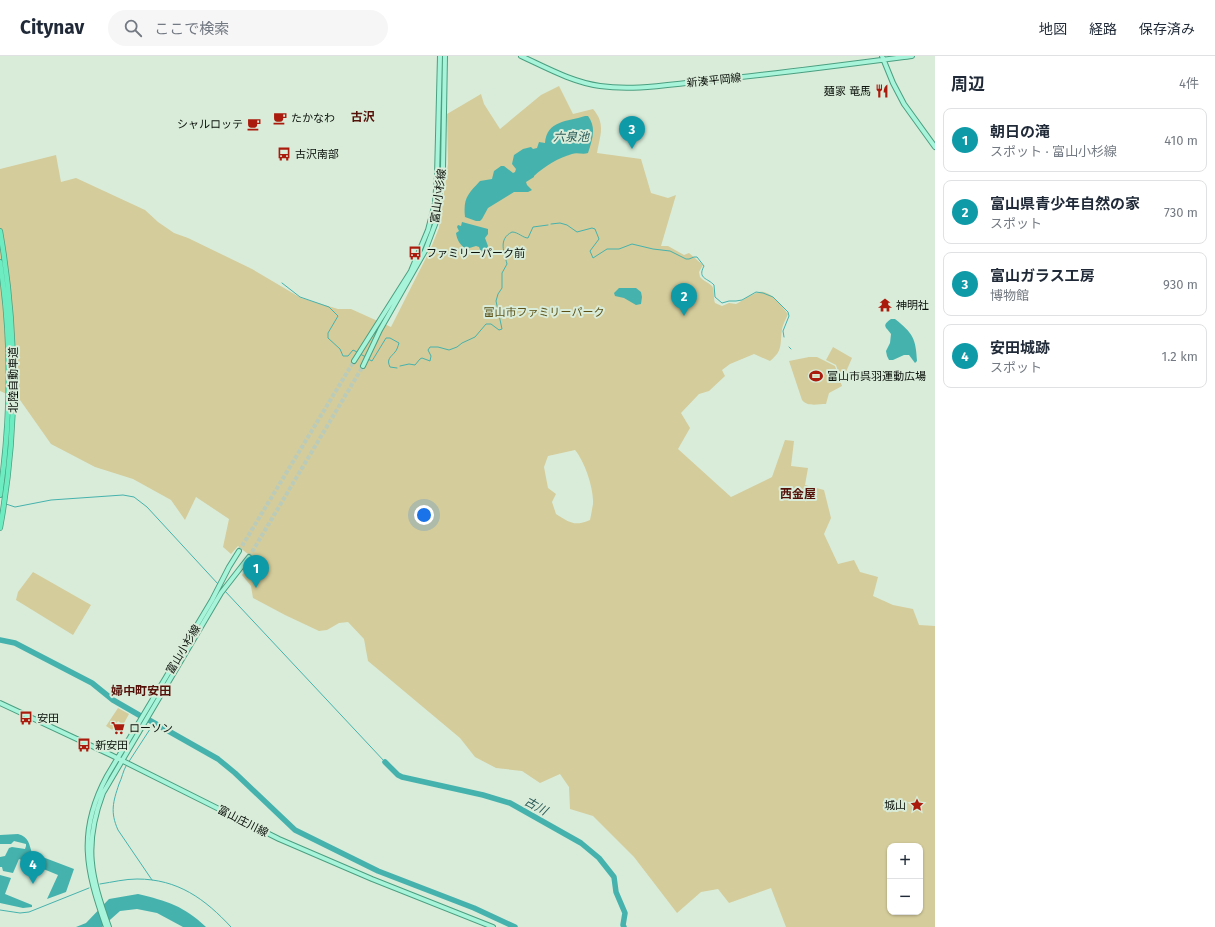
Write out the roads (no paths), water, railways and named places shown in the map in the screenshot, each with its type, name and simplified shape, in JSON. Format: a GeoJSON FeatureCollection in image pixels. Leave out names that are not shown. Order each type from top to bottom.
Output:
{"type":"FeatureCollection","features":[{"type":"Feature","properties":{"kind":"highway","name":"北陸自動車道"},"geometry":{"type":"LineString","coordinates":[[0,231],[9,296],[14,362],[12,427],[6,495],[0,528]]}},
{"type":"Feature","properties":{"kind":"highway","name":"北陸自動車道"},"geometry":{"type":"LineString","coordinates":[[0,262],[6,313],[8,363],[7,428],[0,494]]}},
{"type":"Feature","properties":{"kind":"main road","name":"富山小杉線"},"geometry":{"type":"LineString","coordinates":[[354,361],[411,271],[428,230],[435,203],[440,56]]}},
{"type":"Feature","properties":{"kind":"main road","name":"富山小杉線"},"geometry":{"type":"LineString","coordinates":[[363,366],[380,330],[425,251],[436,222],[443,168],[445,56]]}},
{"type":"Feature","properties":{"kind":"main road","name":"新湊平岡線"},"geometry":{"type":"LineString","coordinates":[[521,56],[575,81],[600,86],[632,88],[767,75],[883,58],[912,56]]}},
{"type":"Feature","properties":{"kind":"main road"},"geometry":{"type":"LineString","coordinates":[[883,58],[904,104],[935,147]]}},
{"type":"Feature","properties":{"kind":"main road","name":"富山小杉線"},"geometry":{"type":"LineString","coordinates":[[106,927],[97,896],[91,863],[90,844],[92,826],[103,793],[119,759],[239,551]]}},
{"type":"Feature","properties":{"kind":"main road","name":"富山小杉線"},"geometry":{"type":"LineString","coordinates":[[119,759],[221,593],[249,557]]}},
{"type":"Feature","properties":{"kind":"main road","name":"富山庄川線"},"geometry":{"type":"LineString","coordinates":[[0,703],[119,759],[279,839],[372,879],[492,927]]}},
{"type":"Feature","properties":{"kind":"main road","name":"富山小杉線"},"geometry":{"type":"LineString","coordinates":[[97,896],[109,927]]}},
{"type":"Feature","properties":{"kind":"water","name":"六泉池"},"geometry":{"type":"Polygon","coordinates":[[[588,116],[591,121],[593,130],[588,153],[572,154],[547,166],[526,182],[532,190],[528,192],[514,192],[488,208],[480,221],[465,217],[467,197],[480,181],[492,179],[494,171],[501,166],[504,166],[513,173],[515,172],[516,169],[512,164],[514,155],[523,149],[531,147],[533,149],[537,148],[539,142],[545,143],[550,130],[559,123],[588,116]]]}},
{"type":"Feature","properties":{"kind":"water"},"geometry":{"type":"Polygon","coordinates":[[[462,222],[488,229],[488,234],[485,238],[488,246],[485,254],[481,252],[479,247],[476,246],[466,249],[460,244],[456,233],[459,231],[457,227],[458,225],[461,226],[462,222]]]}},
{"type":"Feature","properties":{"kind":"water"},"geometry":{"type":"Polygon","coordinates":[[[619,288],[636,288],[641,292],[641,304],[636,305],[624,298],[615,296],[614,293],[619,288]]]}},
{"type":"Feature","properties":{"kind":"water"},"geometry":{"type":"Polygon","coordinates":[[[891,319],[895,319],[910,333],[917,353],[917,361],[915,363],[909,355],[904,355],[893,360],[889,360],[886,351],[890,343],[891,334],[885,325],[891,319]]]}},
{"type":"Feature","properties":{"kind":"water"},"geometry":{"type":"Polygon","coordinates":[[[0,835],[22,835],[26,839],[32,853],[74,869],[66,892],[47,899],[58,875],[19,859],[13,873],[3,871],[2,867],[0,867],[0,857],[5,856],[9,848],[12,847],[25,849],[26,844],[14,841],[11,844],[0,844],[0,835]]]}},
{"type":"Feature","properties":{"kind":"water"},"geometry":{"type":"Polygon","coordinates":[[[0,875],[11,878],[5,894],[32,905],[32,907],[23,908],[0,903],[0,875]]]}},
{"type":"Feature","properties":{"kind":"water"},"geometry":{"type":"Polygon","coordinates":[[[138,894],[175,905],[190,914],[206,927],[183,927],[157,913],[137,909],[120,911],[102,927],[76,927],[86,923],[109,899],[138,894]]]}},
{"type":"Feature","properties":{"kind":"waterway"},"geometry":{"type":"LineString","coordinates":[[551,224],[560,223],[567,225],[577,232],[592,228],[595,229],[599,239],[590,251],[593,258],[607,249],[619,249],[632,244],[670,251],[686,259],[697,257],[704,266],[702,270],[704,278],[714,285],[715,297],[722,303],[742,300],[756,292],[773,297],[788,312],[789,316],[783,331],[784,337]]}},
{"type":"Feature","properties":{"kind":"waterway"},"geometry":{"type":"LineString","coordinates":[[400,366],[409,364],[415,365],[422,358],[430,361],[431,356],[428,350],[430,347],[438,347],[449,350],[457,347],[475,337],[486,324],[491,324],[499,330],[502,329],[496,301],[502,288],[502,273],[507,264],[503,242],[512,232],[528,238],[533,227],[548,225]]}},
{"type":"Feature","properties":{"kind":"waterway"},"geometry":{"type":"LineString","coordinates":[[282,283],[300,297],[329,307],[338,316],[328,333],[328,338],[340,349],[343,356],[348,356],[353,350],[357,352]]}},
{"type":"Feature","properties":{"kind":"waterway"},"geometry":{"type":"LineString","coordinates":[[368,359],[372,361],[386,338],[390,338],[399,343],[389,362],[390,367],[397,368]]}},
{"type":"Feature","properties":{"kind":"waterway"},"geometry":{"type":"LineString","coordinates":[[360,354],[366,357]]}},
{"type":"Feature","properties":{"kind":"waterway"},"geometry":{"type":"LineString","coordinates":[[6,504],[15,507],[51,500],[123,495],[134,497],[147,507],[218,584]]}},
{"type":"Feature","properties":{"kind":"waterway"},"geometry":{"type":"LineString","coordinates":[[224,590],[385,762]]}},
{"type":"Feature","properties":{"kind":"waterway"},"geometry":{"type":"LineString","coordinates":[[0,640],[15,643],[92,683],[113,700],[139,715]]}},
{"type":"Feature","properties":{"kind":"waterway"},"geometry":{"type":"LineString","coordinates":[[149,720],[218,759],[235,773],[295,830],[378,871],[474,908],[515,927]]}},
{"type":"Feature","properties":{"kind":"waterway"},"geometry":{"type":"LineString","coordinates":[[128,763],[154,723]]}},
{"type":"Feature","properties":{"kind":"waterway","name":"古川"},"geometry":{"type":"LineString","coordinates":[[385,762],[402,777],[483,795],[510,803],[581,843],[599,858],[614,877],[616,892],[625,913],[624,927]]}},
{"type":"Feature","properties":{"kind":"waterway"},"geometry":{"type":"LineString","coordinates":[[126,766],[115,796],[113,807],[114,818],[118,830],[152,880]]}},
{"type":"Feature","properties":{"kind":"waterway"},"geometry":{"type":"LineString","coordinates":[[100,884],[137,879],[152,880],[178,887],[190,892],[201,900],[231,927]]}},
{"type":"Feature","properties":{"kind":"waterway"},"geometry":{"type":"LineString","coordinates":[[0,910],[20,913],[29,912],[89,888]]}},
{"type":"Feature","properties":{"kind":"tunnel"},"geometry":{"type":"LineString","coordinates":[[239,551],[354,361]]}},
{"type":"Feature","properties":{"kind":"tunnel"},"geometry":{"type":"LineString","coordinates":[[249,557],[363,366]]}},
{"type":"Feature","properties":{"kind":"place","name":"麺家 竜馬"},"geometry":{"type":"Point","coordinates":[882,91]}},
{"type":"Feature","properties":{"kind":"place","name":"たかなわ"},"geometry":{"type":"Point","coordinates":[280,118]}},
{"type":"Feature","properties":{"kind":"place","name":"シャルロッテ"},"geometry":{"type":"Point","coordinates":[254,124]}},
{"type":"Feature","properties":{"kind":"place","name":"富山ガラス工房"},"geometry":{"type":"Point","coordinates":[632,149]}},
{"type":"Feature","properties":{"kind":"place","name":"古沢南部"},"geometry":{"type":"Point","coordinates":[284,154]}},
{"type":"Feature","properties":{"kind":"place","name":"ファミリーパーク前"},"geometry":{"type":"Point","coordinates":[415,253]}},
{"type":"Feature","properties":{"kind":"place","name":"神明社"},"geometry":{"type":"Point","coordinates":[885,305]}},
{"type":"Feature","properties":{"kind":"place","name":"富山県青少年自然の家"},"geometry":{"type":"Point","coordinates":[684,316]}},
{"type":"Feature","properties":{"kind":"place","name":"富山市呉羽運動広場"},"geometry":{"type":"Point","coordinates":[816,376]}},
{"type":"Feature","properties":{"kind":"place","name":"朝日の滝"},"geometry":{"type":"Point","coordinates":[256,588]}},
{"type":"Feature","properties":{"kind":"place","name":"安田"},"geometry":{"type":"Point","coordinates":[26,718]}},
{"type":"Feature","properties":{"kind":"place","name":"ローソン"},"geometry":{"type":"Point","coordinates":[118,728]}},
{"type":"Feature","properties":{"kind":"place","name":"新安田"},"geometry":{"type":"Point","coordinates":[84,745]}},
{"type":"Feature","properties":{"kind":"place","name":"城山"},"geometry":{"type":"Point","coordinates":[917,805]}},
{"type":"Feature","properties":{"kind":"place","name":"安田城跡"},"geometry":{"type":"Point","coordinates":[33,884]}},
{"type":"Feature","properties":{"kind":"district","name":"古沢"},"geometry":{"type":"Point","coordinates":[363,117]}},
{"type":"Feature","properties":{"kind":"district","name":"西金屋"},"geometry":{"type":"Point","coordinates":[798,494]}},
{"type":"Feature","properties":{"kind":"district","name":"婦中町安田"},"geometry":{"type":"Point","coordinates":[141,691]}},
{"type":"Feature","properties":{"kind":"park label","name":"富山市ファミリーパーク"},"geometry":{"type":"Point","coordinates":[544,312]}}]}
